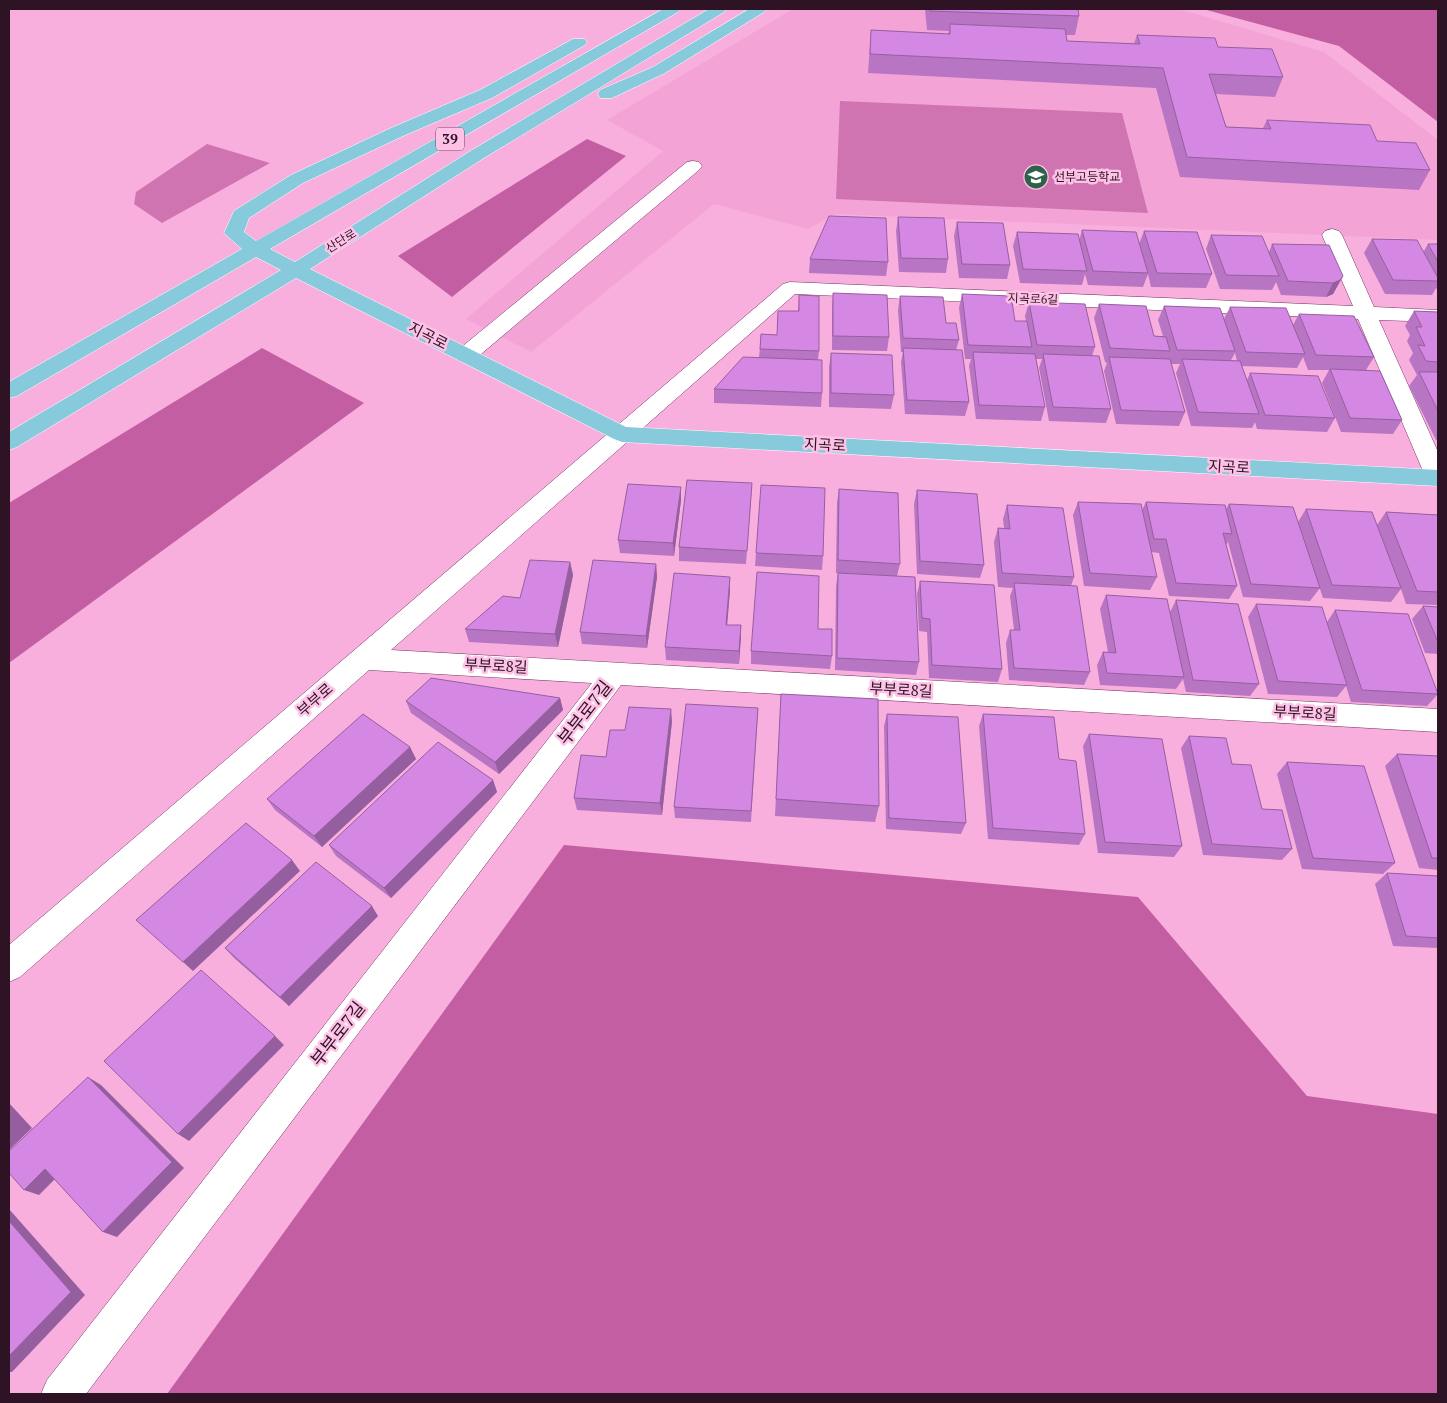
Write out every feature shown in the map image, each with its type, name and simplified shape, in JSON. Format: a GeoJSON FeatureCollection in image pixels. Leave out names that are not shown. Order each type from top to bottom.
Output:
{"type":"FeatureCollection","features":[{"type":"Feature","properties":{"kind":"main road","name":"39"},"geometry":{"type":"LineString","coordinates":[[9,390],[674,9]]}},
{"type":"Feature","properties":{"kind":"main road","name":"산단로"},"geometry":{"type":"LineString","coordinates":[[9,442],[296,270],[478,154],[719,9]]}},
{"type":"Feature","properties":{"kind":"main road"},"geometry":{"type":"LineString","coordinates":[[478,154],[659,70],[758,9]]}},
{"type":"Feature","properties":{"kind":"main road"},"geometry":{"type":"LineString","coordinates":[[446,141],[579,42],[596,33]]}},
{"type":"Feature","properties":{"kind":"main road","name":"지곡로"},"geometry":{"type":"LineString","coordinates":[[579,42],[486,94],[297,179],[241,215],[234,233],[254,249],[622,434],[1438,478]]}},
{"type":"Feature","properties":{"kind":"street"},"geometry":{"type":"LineString","coordinates":[[466,356],[693,166]]}},
{"type":"Feature","properties":{"kind":"street"},"geometry":{"type":"LineString","coordinates":[[1332,235],[1438,478]]}},
{"type":"Feature","properties":{"kind":"street","name":"지곡로6길"},"geometry":{"type":"LineString","coordinates":[[622,434],[790,288],[1438,316]]}},
{"type":"Feature","properties":{"kind":"street","name":"부부로"},"geometry":{"type":"LineString","coordinates":[[9,966],[622,434]]}},
{"type":"Feature","properties":{"kind":"street","name":"부부로8길"},"geometry":{"type":"LineString","coordinates":[[363,659],[1438,721]]}},
{"type":"Feature","properties":{"kind":"street","name":"부부로7길"},"geometry":{"type":"LineString","coordinates":[[61,1394],[615,673]]}},
{"type":"Feature","properties":{"kind":"shaded area","name":"선부고등학교"},"geometry":{"type":"Polygon","coordinates":[[[793,9],[1179,9],[1324,52],[1438,140],[1438,240],[835,214],[808,229],[714,204],[531,352],[466,319],[663,151],[607,120],[793,9]]]}},
{"type":"Feature","properties":{"kind":"shaded area"},"geometry":{"type":"Polygon","coordinates":[[[1203,9],[1438,9],[1438,122],[1339,46],[1203,9]]]}},
{"type":"Feature","properties":{"kind":"shaded area"},"geometry":{"type":"Polygon","coordinates":[[[840,101],[1122,113],[1148,213],[836,199],[840,101]]]}},
{"type":"Feature","properties":{"kind":"shaded area"},"geometry":{"type":"Polygon","coordinates":[[[587,139],[626,156],[452,297],[398,256],[587,139]]]}},
{"type":"Feature","properties":{"kind":"shaded area"},"geometry":{"type":"Polygon","coordinates":[[[207,144],[270,163],[162,223],[134,204],[136,192],[207,144]]]}},
{"type":"Feature","properties":{"kind":"shaded area"},"geometry":{"type":"Polygon","coordinates":[[[262,348],[364,403],[9,663],[9,503],[262,348]]]}},
{"type":"Feature","properties":{"kind":"shaded area"},"geometry":{"type":"Polygon","coordinates":[[[564,845],[1138,897],[1307,1096],[1438,1114],[1438,1394],[167,1394],[564,845]]]}},
{"type":"Feature","properties":{"kind":"building"},"geometry":{"type":"Polygon","coordinates":[[[930,9],[1078,9],[1079,16],[930,11],[930,9]]]}},
{"type":"Feature","properties":{"kind":"building"},"geometry":{"type":"Polygon","coordinates":[[[950,24],[1065,29],[1067,41],[1140,44],[1137,35],[1215,38],[1218,47],[1272,49],[1283,77],[1209,74],[1226,127],[1271,129],[1267,120],[1370,125],[1377,141],[1416,143],[1430,170],[1187,157],[1163,68],[870,54],[871,30],[950,34],[950,24]]]}},
{"type":"Feature","properties":{"kind":"building"},"geometry":{"type":"Polygon","coordinates":[[[829,216],[886,218],[888,262],[810,259],[829,216]]]}},
{"type":"Feature","properties":{"kind":"building"},"geometry":{"type":"Polygon","coordinates":[[[898,217],[944,218],[948,259],[901,258],[898,217]]]}},
{"type":"Feature","properties":{"kind":"building"},"geometry":{"type":"Polygon","coordinates":[[[957,222],[1003,223],[1010,265],[962,264],[957,222]]]}},
{"type":"Feature","properties":{"kind":"building"},"geometry":{"type":"Polygon","coordinates":[[[1082,230],[1136,232],[1148,273],[1093,271],[1082,230]]]}},
{"type":"Feature","properties":{"kind":"building"},"geometry":{"type":"Polygon","coordinates":[[[1144,231],[1197,232],[1212,274],[1157,273],[1144,231]]]}},
{"type":"Feature","properties":{"kind":"building"},"geometry":{"type":"Polygon","coordinates":[[[1017,232],[1078,234],[1087,271],[1023,269],[1017,232]]]}},
{"type":"Feature","properties":{"kind":"building"},"geometry":{"type":"Polygon","coordinates":[[[1211,235],[1262,236],[1279,276],[1226,275],[1211,235]]]}},
{"type":"Feature","properties":{"kind":"building"},"geometry":{"type":"Polygon","coordinates":[[[1372,239],[1417,240],[1438,281],[1393,280],[1372,239]]]}},
{"type":"Feature","properties":{"kind":"building"},"geometry":{"type":"Polygon","coordinates":[[[1272,244],[1329,245],[1343,276],[1340,280],[1333,283],[1288,281],[1272,244]]]}},
{"type":"Feature","properties":{"kind":"building"},"geometry":{"type":"Polygon","coordinates":[[[1428,244],[1438,244],[1438,262],[1428,244]]]}},
{"type":"Feature","properties":{"kind":"building"},"geometry":{"type":"Polygon","coordinates":[[[833,293],[887,295],[889,337],[833,336],[833,293]]]}},
{"type":"Feature","properties":{"kind":"building"},"geometry":{"type":"Polygon","coordinates":[[[962,294],[1011,296],[1015,321],[1027,321],[1032,347],[968,345],[962,294]]]}},
{"type":"Feature","properties":{"kind":"building"},"geometry":{"type":"Polygon","coordinates":[[[799,295],[819,296],[819,351],[760,349],[761,334],[777,335],[778,311],[799,311],[799,295]]]}},
{"type":"Feature","properties":{"kind":"building"},"geometry":{"type":"Polygon","coordinates":[[[900,296],[943,297],[946,323],[956,323],[959,340],[903,338],[900,296]]]}},
{"type":"Feature","properties":{"kind":"building"},"geometry":{"type":"Polygon","coordinates":[[[1029,302],[1085,304],[1095,347],[1037,345],[1029,302]]]}},
{"type":"Feature","properties":{"kind":"building"},"geometry":{"type":"Polygon","coordinates":[[[1099,304],[1146,306],[1154,336],[1166,337],[1170,351],[1110,348],[1099,304]]]}},
{"type":"Feature","properties":{"kind":"building"},"geometry":{"type":"Polygon","coordinates":[[[1164,306],[1220,308],[1235,351],[1177,350],[1164,306]]]}},
{"type":"Feature","properties":{"kind":"building"},"geometry":{"type":"Polygon","coordinates":[[[1230,307],[1286,308],[1305,354],[1246,352],[1230,307]]]}},
{"type":"Feature","properties":{"kind":"building"},"geometry":{"type":"Polygon","coordinates":[[[1414,311],[1438,312],[1438,362],[1426,361],[1418,345],[1425,346],[1416,327],[1422,327],[1414,311]]]}},
{"type":"Feature","properties":{"kind":"building"},"geometry":{"type":"Polygon","coordinates":[[[1299,314],[1354,316],[1374,357],[1316,355],[1299,314]]]}},
{"type":"Feature","properties":{"kind":"building"},"geometry":{"type":"Polygon","coordinates":[[[903,348],[962,350],[969,402],[907,400],[903,348]]]}},
{"type":"Feature","properties":{"kind":"building"},"geometry":{"type":"Polygon","coordinates":[[[973,352],[1035,354],[1045,407],[979,405],[973,352]]]}},
{"type":"Feature","properties":{"kind":"building"},"geometry":{"type":"Polygon","coordinates":[[[831,353],[892,355],[894,395],[831,393],[831,353]]]}},
{"type":"Feature","properties":{"kind":"building"},"geometry":{"type":"Polygon","coordinates":[[[1043,354],[1099,356],[1111,409],[1053,407],[1043,354]]]}},
{"type":"Feature","properties":{"kind":"building"},"geometry":{"type":"Polygon","coordinates":[[[743,357],[822,360],[822,393],[714,389],[743,357]]]}},
{"type":"Feature","properties":{"kind":"building"},"geometry":{"type":"Polygon","coordinates":[[[1109,357],[1170,359],[1185,412],[1121,410],[1109,357]]]}},
{"type":"Feature","properties":{"kind":"building"},"geometry":{"type":"Polygon","coordinates":[[[1182,359],[1240,361],[1259,414],[1198,412],[1182,359]]]}},
{"type":"Feature","properties":{"kind":"building"},"geometry":{"type":"Polygon","coordinates":[[[1330,369],[1380,371],[1402,420],[1350,418],[1330,369]]]}},
{"type":"Feature","properties":{"kind":"building"},"geometry":{"type":"Polygon","coordinates":[[[1419,372],[1438,372],[1438,411],[1419,372]]]}},
{"type":"Feature","properties":{"kind":"building"},"geometry":{"type":"Polygon","coordinates":[[[1250,373],[1318,376],[1335,418],[1265,415],[1250,373]]]}},
{"type":"Feature","properties":{"kind":"building"},"geometry":{"type":"Polygon","coordinates":[[[687,480],[752,483],[747,551],[679,547],[687,480]]]}},
{"type":"Feature","properties":{"kind":"building"},"geometry":{"type":"Polygon","coordinates":[[[628,484],[681,487],[673,543],[618,540],[628,484]]]}},
{"type":"Feature","properties":{"kind":"building"},"geometry":{"type":"Polygon","coordinates":[[[761,485],[825,488],[823,556],[756,553],[761,485]]]}},
{"type":"Feature","properties":{"kind":"building"},"geometry":{"type":"Polygon","coordinates":[[[839,489],[898,493],[900,564],[838,560],[839,489]]]}},
{"type":"Feature","properties":{"kind":"building"},"geometry":{"type":"Polygon","coordinates":[[[917,490],[977,494],[984,565],[920,561],[917,490]]]}},
{"type":"Feature","properties":{"kind":"building"},"geometry":{"type":"Polygon","coordinates":[[[1078,502],[1141,504],[1157,577],[1090,573],[1078,502]]]}},
{"type":"Feature","properties":{"kind":"building"},"geometry":{"type":"Polygon","coordinates":[[[1146,502],[1225,505],[1232,534],[1223,533],[1237,586],[1176,583],[1166,539],[1154,539],[1146,502]]]}},
{"type":"Feature","properties":{"kind":"building"},"geometry":{"type":"Polygon","coordinates":[[[1229,504],[1293,507],[1320,588],[1251,584],[1229,504]]]}},
{"type":"Feature","properties":{"kind":"building"},"geometry":{"type":"Polygon","coordinates":[[[1007,505],[1063,508],[1074,577],[1002,573],[998,528],[1010,529],[1007,505]]]}},
{"type":"Feature","properties":{"kind":"building"},"geometry":{"type":"Polygon","coordinates":[[[1306,509],[1372,512],[1401,588],[1332,585],[1306,509]]]}},
{"type":"Feature","properties":{"kind":"building"},"geometry":{"type":"Polygon","coordinates":[[[1386,512],[1438,515],[1438,592],[1417,591],[1386,512]]]}},
{"type":"Feature","properties":{"kind":"building"},"geometry":{"type":"Polygon","coordinates":[[[530,560],[570,562],[555,634],[465,629],[503,596],[520,598],[530,560]]]}},
{"type":"Feature","properties":{"kind":"building"},"geometry":{"type":"Polygon","coordinates":[[[593,560],[656,564],[646,636],[580,632],[593,560]]]}},
{"type":"Feature","properties":{"kind":"building"},"geometry":{"type":"Polygon","coordinates":[[[757,572],[819,576],[818,629],[832,629],[832,656],[751,651],[757,572]]]}},
{"type":"Feature","properties":{"kind":"building"},"geometry":{"type":"Polygon","coordinates":[[[674,573],[730,577],[726,625],[741,625],[739,651],[665,647],[674,573]]]}},
{"type":"Feature","properties":{"kind":"building"},"geometry":{"type":"Polygon","coordinates":[[[838,573],[915,577],[919,662],[837,658],[838,573]]]}},
{"type":"Feature","properties":{"kind":"building"},"geometry":{"type":"Polygon","coordinates":[[[920,581],[994,585],[1002,669],[932,665],[930,619],[922,618],[920,581]]]}},
{"type":"Feature","properties":{"kind":"building"},"geometry":{"type":"Polygon","coordinates":[[[1014,583],[1077,586],[1090,672],[1014,668],[1010,630],[1020,630],[1014,583]]]}},
{"type":"Feature","properties":{"kind":"building"},"geometry":{"type":"Polygon","coordinates":[[[1106,595],[1167,599],[1184,677],[1107,673],[1103,652],[1116,653],[1106,595]]]}},
{"type":"Feature","properties":{"kind":"building"},"geometry":{"type":"Polygon","coordinates":[[[1176,600],[1238,604],[1259,684],[1193,680],[1176,600]]]}},
{"type":"Feature","properties":{"kind":"building"},"geometry":{"type":"Polygon","coordinates":[[[1256,604],[1322,607],[1347,685],[1278,681],[1256,604]]]}},
{"type":"Feature","properties":{"kind":"building"},"geometry":{"type":"Polygon","coordinates":[[[1423,606],[1438,607],[1438,640],[1437,640],[1423,606]]]}},
{"type":"Feature","properties":{"kind":"building"},"geometry":{"type":"Polygon","coordinates":[[[1335,610],[1408,614],[1438,694],[1362,690],[1335,610]]]}},
{"type":"Feature","properties":{"kind":"building"},"geometry":{"type":"Polygon","coordinates":[[[431,678],[560,698],[495,762],[406,701],[431,678]]]}},
{"type":"Feature","properties":{"kind":"building"},"geometry":{"type":"Polygon","coordinates":[[[781,694],[878,699],[879,806],[776,799],[781,694]]]}},
{"type":"Feature","properties":{"kind":"building"},"geometry":{"type":"Polygon","coordinates":[[[686,704],[758,708],[751,811],[674,807],[686,704]]]}},
{"type":"Feature","properties":{"kind":"building"},"geometry":{"type":"Polygon","coordinates":[[[629,707],[671,709],[660,803],[574,798],[581,755],[606,757],[610,730],[625,730],[629,707]]]}},
{"type":"Feature","properties":{"kind":"building"},"geometry":{"type":"Polygon","coordinates":[[[363,714],[410,747],[314,836],[267,799],[363,714]]]}},
{"type":"Feature","properties":{"kind":"building"},"geometry":{"type":"Polygon","coordinates":[[[887,714],[958,717],[966,823],[889,818],[887,714]]]}},
{"type":"Feature","properties":{"kind":"building"},"geometry":{"type":"Polygon","coordinates":[[[983,714],[1054,717],[1059,759],[1076,761],[1085,834],[993,828],[983,714]]]}},
{"type":"Feature","properties":{"kind":"building"},"geometry":{"type":"Polygon","coordinates":[[[1089,734],[1162,739],[1182,846],[1105,842],[1089,734]]]}},
{"type":"Feature","properties":{"kind":"building"},"geometry":{"type":"Polygon","coordinates":[[[1189,736],[1226,738],[1232,764],[1251,765],[1262,809],[1282,810],[1292,849],[1212,844],[1189,736]]]}},
{"type":"Feature","properties":{"kind":"building"},"geometry":{"type":"Polygon","coordinates":[[[438,742],[493,780],[384,888],[329,845],[438,742]]]}},
{"type":"Feature","properties":{"kind":"building"},"geometry":{"type":"Polygon","coordinates":[[[1397,754],[1438,756],[1438,858],[1432,858],[1397,754]]]}},
{"type":"Feature","properties":{"kind":"building"},"geometry":{"type":"Polygon","coordinates":[[[1287,762],[1364,766],[1395,863],[1313,858],[1287,762]]]}},
{"type":"Feature","properties":{"kind":"building"},"geometry":{"type":"Polygon","coordinates":[[[246,823],[292,860],[183,962],[136,920],[246,823]]]}},
{"type":"Feature","properties":{"kind":"building"},"geometry":{"type":"Polygon","coordinates":[[[316,862],[372,906],[280,997],[225,948],[316,862]]]}},
{"type":"Feature","properties":{"kind":"building"},"geometry":{"type":"Polygon","coordinates":[[[1387,873],[1438,876],[1438,938],[1406,936],[1387,873]]]}},
{"type":"Feature","properties":{"kind":"building"},"geometry":{"type":"Polygon","coordinates":[[[201,970],[275,1036],[178,1134],[104,1061],[201,970]]]}},
{"type":"Feature","properties":{"kind":"building"},"geometry":{"type":"Polygon","coordinates":[[[88,1077],[172,1162],[103,1232],[45,1169],[24,1190],[9,1173],[9,1151],[88,1077]]]}},
{"type":"Feature","properties":{"kind":"building"},"geometry":{"type":"Polygon","coordinates":[[[9,1221],[71,1292],[9,1356],[9,1221]]]}},
{"type":"Feature","properties":{"kind":"place","name":"선부고등학교"},"geometry":{"type":"Point","coordinates":[1036,177]}}]}
